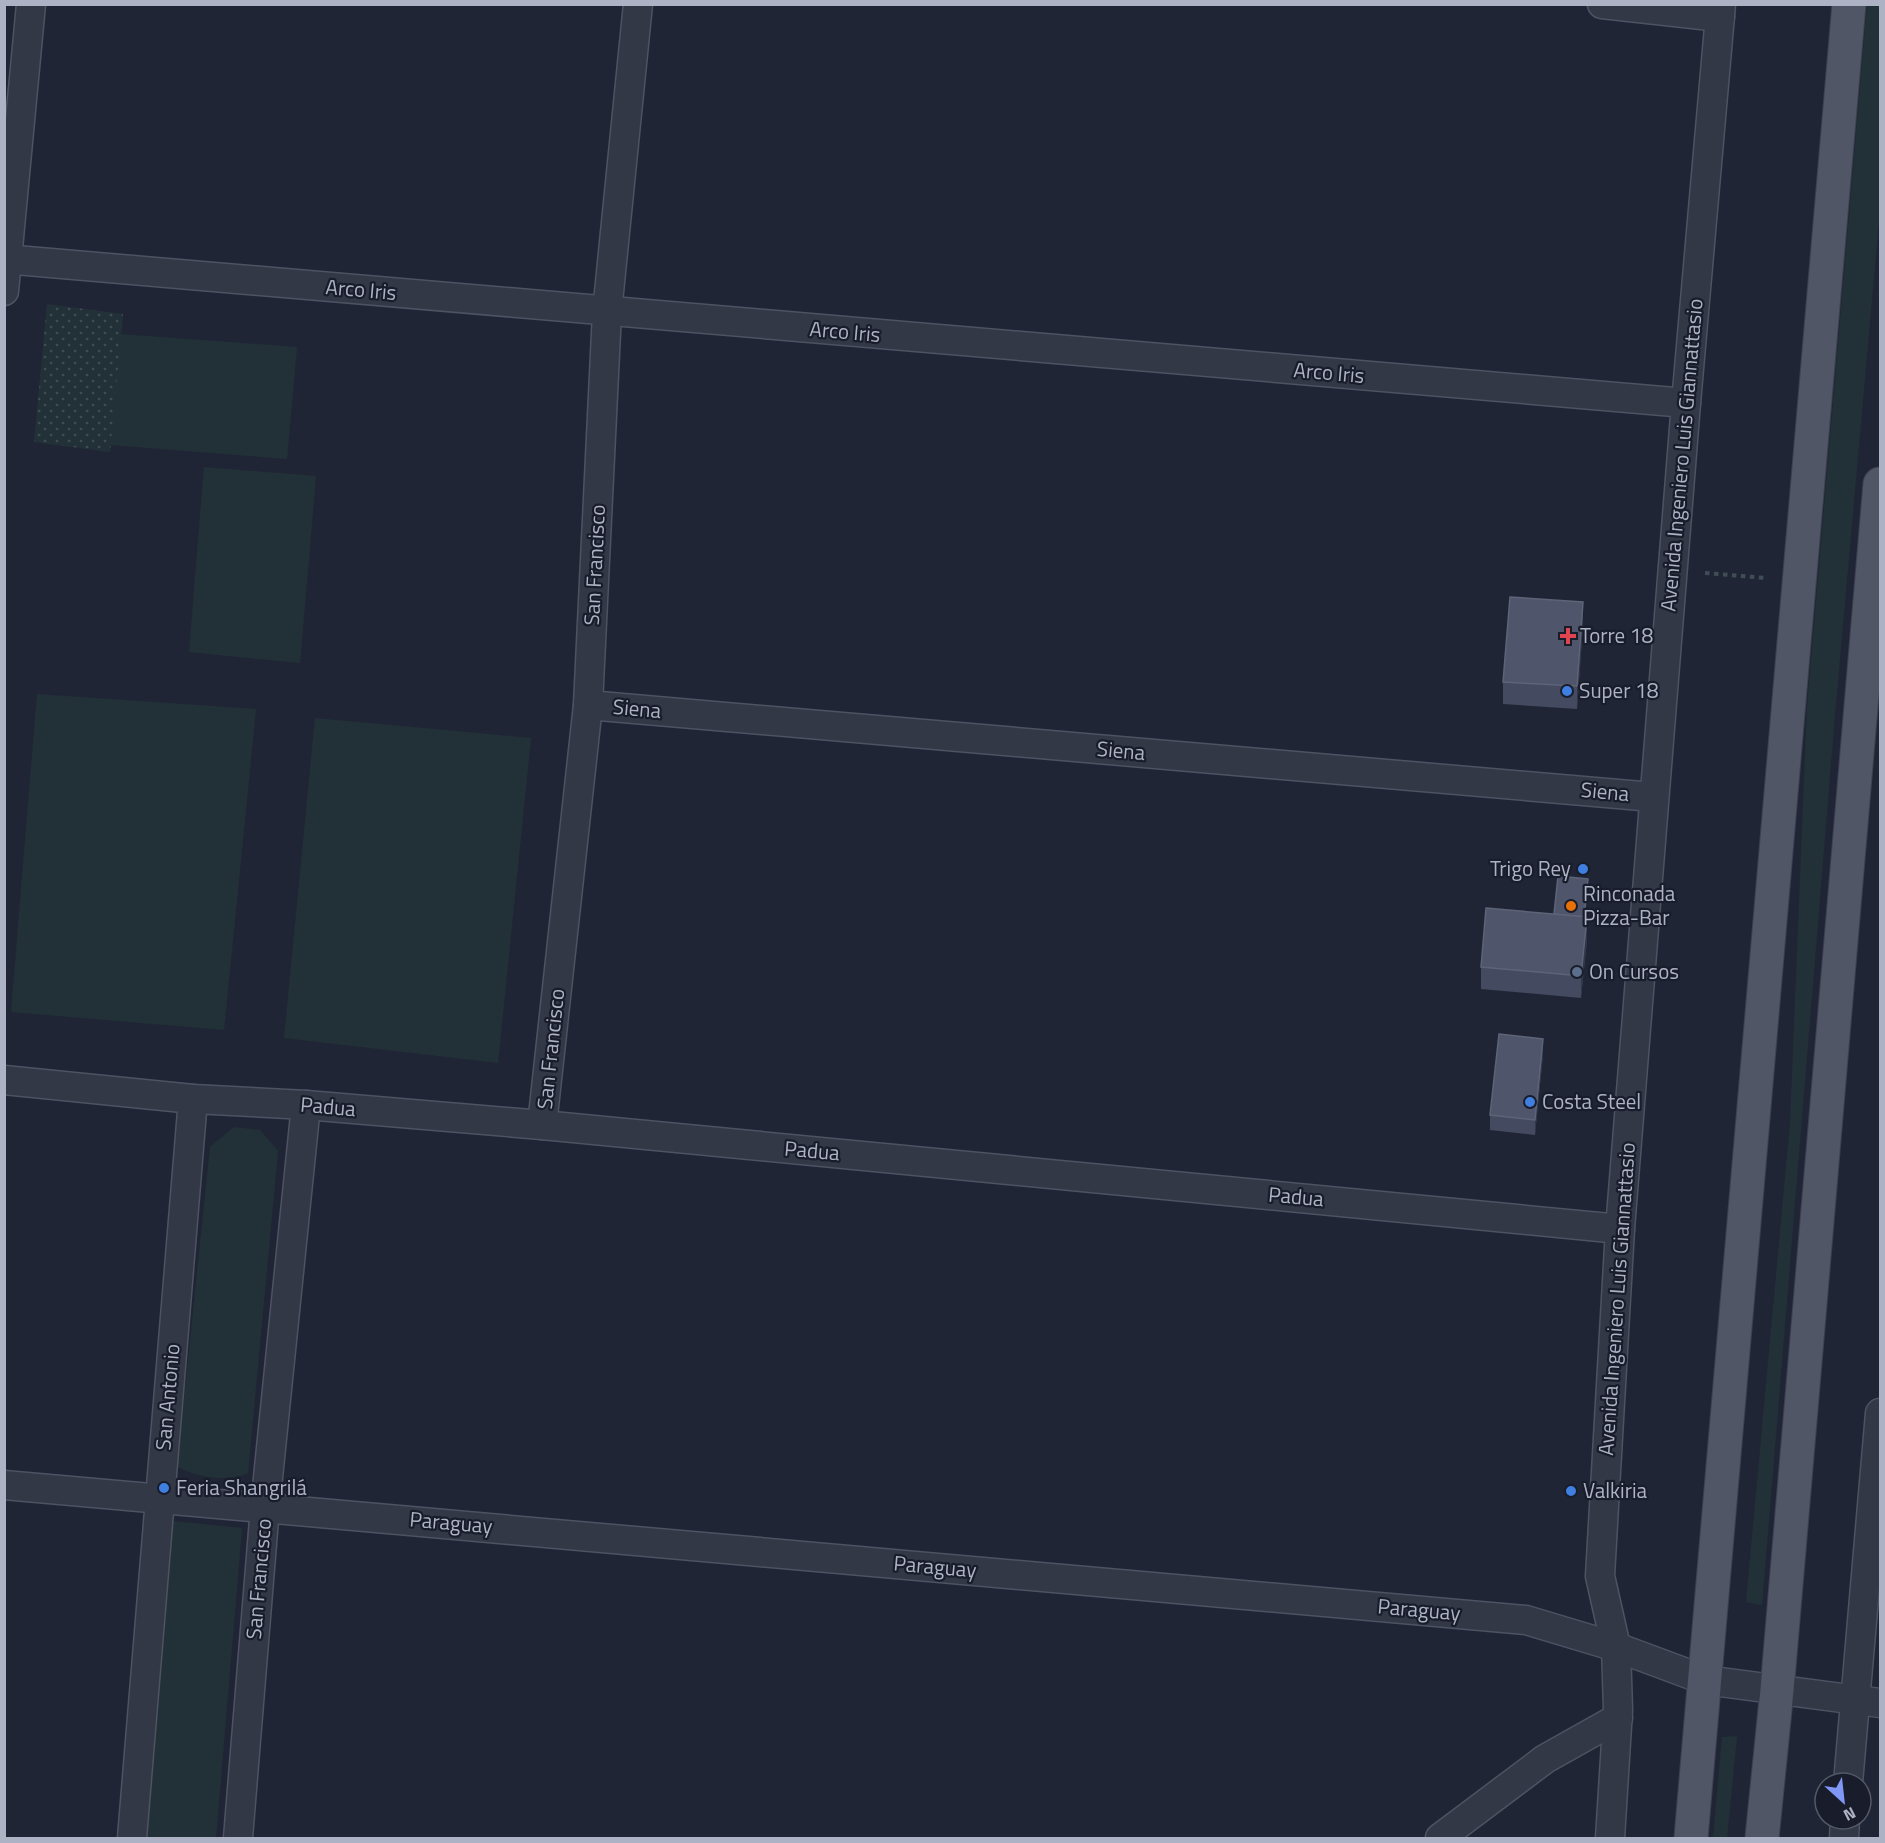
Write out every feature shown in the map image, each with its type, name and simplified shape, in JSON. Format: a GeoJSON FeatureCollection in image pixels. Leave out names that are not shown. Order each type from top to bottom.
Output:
{"type":"FeatureCollection","features":[{"type":"Feature","properties":{"kind":"main road"},"geometry":{"type":"LineString","coordinates":[[1691,1839],[1849,4]]}},
{"type":"Feature","properties":{"kind":"main road"},"geometry":{"type":"LineString","coordinates":[[1762,1839],[1777,1690],[1881,484]]}},
{"type":"Feature","properties":{"kind":"street"},"geometry":{"type":"LineString","coordinates":[[4,291],[31,4]]}},
{"type":"Feature","properties":{"kind":"street","name":"San Francisco"},"geometry":{"type":"LineString","coordinates":[[542,1125],[588,705],[607,312],[638,4]]}},
{"type":"Feature","properties":{"kind":"street"},"geometry":{"type":"LineString","coordinates":[[1602,4],[1720,10]]}},
{"type":"Feature","properties":{"kind":"street","name":"Avenida Ingeniero Luis Giannattasio"},"geometry":{"type":"LineString","coordinates":[[1610,1839],[1618,1718],[1616,1647],[1600,1576],[1620,1228],[1653,797],[1720,10]]}},
{"type":"Feature","properties":{"kind":"street","name":"Arco Iris"},"geometry":{"type":"LineString","coordinates":[[6,259],[1686,403]]}},
{"type":"Feature","properties":{"kind":"street","name":"Siena"},"geometry":{"type":"LineString","coordinates":[[588,705],[1653,797]]}},
{"type":"Feature","properties":{"kind":"street","name":"Padua"},"geometry":{"type":"LineString","coordinates":[[4,1080],[193,1098],[542,1125],[1620,1228]]}},
{"type":"Feature","properties":{"kind":"street","name":"San Antonio"},"geometry":{"type":"LineString","coordinates":[[132,1839],[193,1098]]}},
{"type":"Feature","properties":{"kind":"street","name":"San Francisco"},"geometry":{"type":"LineString","coordinates":[[238,1839],[265,1507],[306,1105]]}},
{"type":"Feature","properties":{"kind":"street"},"geometry":{"type":"LineString","coordinates":[[1851,1771],[1868,1702],[1881,1413]]}},
{"type":"Feature","properties":{"kind":"street","name":"Paraguay"},"geometry":{"type":"LineString","coordinates":[[4,1485],[1526,1620],[1616,1647],[1705,1680],[1868,1702]]}},
{"type":"Feature","properties":{"kind":"street"},"geometry":{"type":"LineString","coordinates":[[1440,1839],[1545,1759],[1618,1718]]}},
{"type":"Feature","properties":{"kind":"shaded area"},"geometry":{"type":"Polygon","coordinates":[[[1867,5],[1880,5],[1880,209],[1835,715],[1762,1605],[1746,1602],[1790,1123],[1807,707],[1867,5]]]}},
{"type":"Feature","properties":{"kind":"shaded area"},"geometry":{"type":"Polygon","coordinates":[[[47,304],[123,314],[110,452],[34,442],[47,304]]]}},
{"type":"Feature","properties":{"kind":"shaded area"},"geometry":{"type":"Polygon","coordinates":[[[120,334],[297,347],[287,459],[110,445],[120,334]]]}},
{"type":"Feature","properties":{"kind":"shaded area"},"geometry":{"type":"Polygon","coordinates":[[[204,467],[316,476],[300,663],[189,652],[204,467]]]}},
{"type":"Feature","properties":{"kind":"shaded area"},"geometry":{"type":"Polygon","coordinates":[[[37,694],[256,709],[224,1030],[11,1012],[37,694]]]}},
{"type":"Feature","properties":{"kind":"shaded area"},"geometry":{"type":"Polygon","coordinates":[[[315,718],[531,738],[498,1063],[284,1038],[315,718]]]}},
{"type":"Feature","properties":{"kind":"shaded area"},"geometry":{"type":"Polygon","coordinates":[[[234,1127],[260,1130],[278,1151],[248,1473],[221,1478],[202,1476],[177,1466],[210,1147],[234,1127]]]}},
{"type":"Feature","properties":{"kind":"shaded area"},"geometry":{"type":"Polygon","coordinates":[[[173,1521],[242,1528],[216,1838],[147,1838],[173,1521]]]}},
{"type":"Feature","properties":{"kind":"shaded area"},"geometry":{"type":"Polygon","coordinates":[[[1737,1736],[1727,1838],[1713,1838],[1722,1737],[1737,1736]]]}},
{"type":"Feature","properties":{"kind":"building"},"geometry":{"type":"Polygon","coordinates":[[[1510,597],[1583,602],[1577,686],[1503,682],[1510,597]]]}},
{"type":"Feature","properties":{"kind":"building","name":"Rinconada Pizza-Bar"},"geometry":{"type":"Polygon","coordinates":[[[1558,876],[1588,879],[1584,917],[1554,914],[1558,876]]]}},
{"type":"Feature","properties":{"kind":"building"},"geometry":{"type":"Polygon","coordinates":[[[1486,908],[1587,917],[1581,976],[1481,967],[1486,908]]]}},
{"type":"Feature","properties":{"kind":"building"},"geometry":{"type":"Polygon","coordinates":[[[1499,1034],[1543,1039],[1535,1120],[1490,1115],[1499,1034]]]}},
{"type":"Feature","properties":{"kind":"place","name":"Torre 18"},"geometry":{"type":"Point","coordinates":[1568,636]}},
{"type":"Feature","properties":{"kind":"place","name":"Super 18"},"geometry":{"type":"Point","coordinates":[1567,691]}},
{"type":"Feature","properties":{"kind":"place","name":"Trigo Rey"},"geometry":{"type":"Point","coordinates":[1583,869]}},
{"type":"Feature","properties":{"kind":"place","name":"Rinconada Pizza-Bar"},"geometry":{"type":"Point","coordinates":[1571,906]}},
{"type":"Feature","properties":{"kind":"place","name":"On Cursos"},"geometry":{"type":"Point","coordinates":[1577,972]}},
{"type":"Feature","properties":{"kind":"place","name":"Costa Steel"},"geometry":{"type":"Point","coordinates":[1530,1102]}},
{"type":"Feature","properties":{"kind":"place","name":"Feria Shangrilá"},"geometry":{"type":"Point","coordinates":[164,1488]}},
{"type":"Feature","properties":{"kind":"place","name":"Valkiria"},"geometry":{"type":"Point","coordinates":[1571,1491]}}]}
